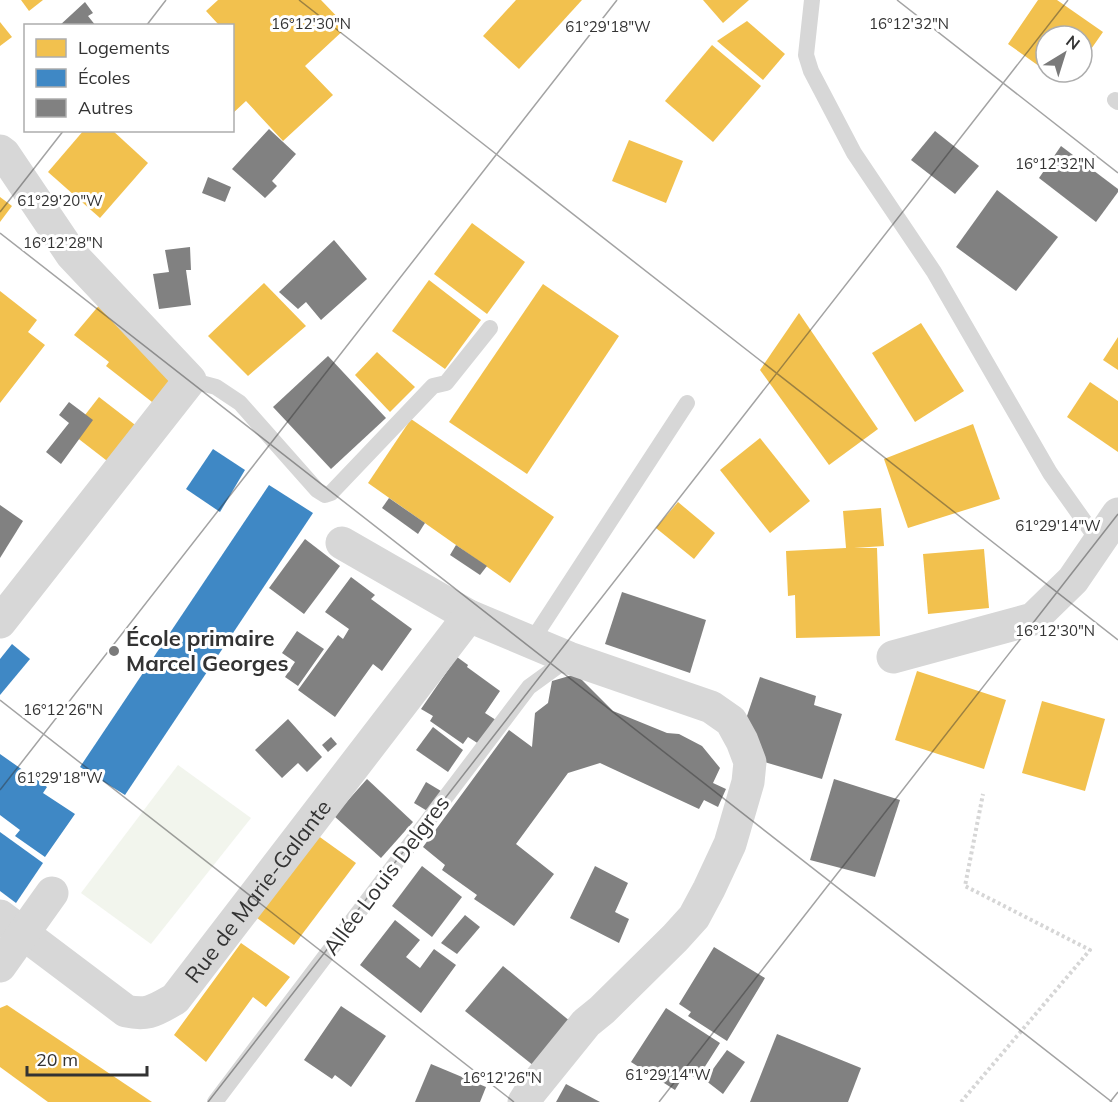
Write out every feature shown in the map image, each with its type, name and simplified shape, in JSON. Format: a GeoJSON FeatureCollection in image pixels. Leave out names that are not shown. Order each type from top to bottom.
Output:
{"type":"FeatureCollection","features":[{"type":"Feature","properties":{"kind":"street"},"geometry":{"type":"LineString","coordinates":[[0,151],[72,255],[190,380],[0,622]]}},
{"type":"Feature","properties":{"kind":"street"},"geometry":{"type":"LineString","coordinates":[[893,657],[1032,619],[1073,580],[1118,514]]}},
{"type":"Feature","properties":{"kind":"street"},"geometry":{"type":"LineString","coordinates":[[342,543],[469,616],[569,658],[711,707],[731,721],[750,762],[748,782],[730,844],[694,917],[586,1023],[524,1102]]}},
{"type":"Feature","properties":{"kind":"street","name":"Rue de Marie-Galante"},"geometry":{"type":"LineString","coordinates":[[12,925],[126,1011],[141,1014],[175,999],[469,616]]}},
{"type":"Feature","properties":{"kind":"street"},"geometry":{"type":"LineString","coordinates":[[0,966],[12,925],[52,893]]}},
{"type":"Feature","properties":{"kind":"lane"},"geometry":{"type":"LineString","coordinates":[[812,0],[806,55],[811,72],[854,153],[934,272],[1050,472],[1099,542]]}},
{"type":"Feature","properties":{"kind":"lane"},"geometry":{"type":"LineString","coordinates":[[190,380],[216,387],[240,403],[317,490],[325,495],[331,493],[433,386],[446,383],[490,328]]}},
{"type":"Feature","properties":{"kind":"lane"},"geometry":{"type":"LineString","coordinates":[[531,642],[687,404]]}},
{"type":"Feature","properties":{"kind":"lane","name":"Allée Louis Delgres"},"geometry":{"type":"LineString","coordinates":[[215,1102],[529,687],[569,658]]}},
{"type":"Feature","properties":{"kind":"path"},"geometry":{"type":"LineString","coordinates":[[961,1102],[1090,950],[965,886],[983,794]]}},
{"type":"Feature","properties":{"kind":"shaded area"},"geometry":{"type":"Polygon","coordinates":[[[178,765],[251,818],[151,944],[81,893],[178,765]]]}},
{"type":"Feature","properties":{"kind":"building: Logements"},"geometry":{"type":"Polygon","coordinates":[[[21,0],[43,0],[29,11],[21,0]]]}},
{"type":"Feature","properties":{"kind":"building: Logements"},"geometry":{"type":"Polygon","coordinates":[[[218,0],[321,0],[347,27],[305,66],[333,95],[283,141],[246,101],[234,112],[234,24],[218,24],[206,11],[218,0]]]}},
{"type":"Feature","properties":{"kind":"building: Logements"},"geometry":{"type":"Polygon","coordinates":[[[516,0],[582,0],[519,69],[483,36],[516,0]]]}},
{"type":"Feature","properties":{"kind":"building: Logements"},"geometry":{"type":"Polygon","coordinates":[[[703,0],[749,0],[723,23],[703,0]]]}},
{"type":"Feature","properties":{"kind":"building: Logements"},"geometry":{"type":"Polygon","coordinates":[[[1038,0],[1057,0],[1092,24],[1034,24],[1034,62],[1008,44],[1038,0]]]}},
{"type":"Feature","properties":{"kind":"building: Logements"},"geometry":{"type":"Polygon","coordinates":[[[747,21],[785,54],[763,80],[717,41],[747,21]]]}},
{"type":"Feature","properties":{"kind":"building: Logements"},"geometry":{"type":"Polygon","coordinates":[[[0,22],[12,37],[0,46],[0,22]]]}},
{"type":"Feature","properties":{"kind":"building: Logements"},"geometry":{"type":"Polygon","coordinates":[[[1094,26],[1103,32],[1094,45],[1094,26]]]}},
{"type":"Feature","properties":{"kind":"building: Logements"},"geometry":{"type":"Polygon","coordinates":[[[712,45],[761,86],[713,142],[665,101],[712,45]]]}},
{"type":"Feature","properties":{"kind":"building: Logements"},"geometry":{"type":"Polygon","coordinates":[[[82,132],[114,132],[148,163],[100,218],[48,172],[82,132]]]}},
{"type":"Feature","properties":{"kind":"building: Logements"},"geometry":{"type":"Polygon","coordinates":[[[629,140],[683,161],[666,203],[612,181],[629,140]]]}},
{"type":"Feature","properties":{"kind":"building: Logements"},"geometry":{"type":"Polygon","coordinates":[[[0,197],[12,206],[0,222],[0,197]]]}},
{"type":"Feature","properties":{"kind":"building: Logements"},"geometry":{"type":"Polygon","coordinates":[[[472,223],[525,262],[487,314],[434,274],[472,223]]]}},
{"type":"Feature","properties":{"kind":"building: Logements"},"geometry":{"type":"Polygon","coordinates":[[[429,280],[481,320],[445,369],[392,331],[429,280]]]}},
{"type":"Feature","properties":{"kind":"building: Logements"},"geometry":{"type":"Polygon","coordinates":[[[264,283],[306,326],[248,376],[208,336],[264,283]]]}},
{"type":"Feature","properties":{"kind":"building: Logements"},"geometry":{"type":"Polygon","coordinates":[[[543,284],[619,336],[527,474],[449,422],[543,284]]]}},
{"type":"Feature","properties":{"kind":"building: Logements"},"geometry":{"type":"Polygon","coordinates":[[[0,291],[37,320],[28,332],[45,345],[0,403],[0,291]]]}},
{"type":"Feature","properties":{"kind":"building: Logements"},"geometry":{"type":"Polygon","coordinates":[[[101,303],[184,379],[161,409],[106,366],[109,362],[74,335],[101,303]]]}},
{"type":"Feature","properties":{"kind":"building: Logements"},"geometry":{"type":"Polygon","coordinates":[[[799,313],[878,429],[829,465],[760,370],[799,313]]]}},
{"type":"Feature","properties":{"kind":"building: Logements"},"geometry":{"type":"Polygon","coordinates":[[[921,323],[964,391],[915,422],[872,353],[921,323]]]}},
{"type":"Feature","properties":{"kind":"building: Logements"},"geometry":{"type":"Polygon","coordinates":[[[1118,337],[1118,370],[1103,360],[1118,337]]]}},
{"type":"Feature","properties":{"kind":"building: Logements"},"geometry":{"type":"Polygon","coordinates":[[[377,352],[415,387],[390,412],[355,375],[377,352]]]}},
{"type":"Feature","properties":{"kind":"building: Logements"},"geometry":{"type":"Polygon","coordinates":[[[1090,382],[1118,401],[1118,452],[1067,417],[1090,382]]]}},
{"type":"Feature","properties":{"kind":"building: Logements"},"geometry":{"type":"Polygon","coordinates":[[[99,397],[143,431],[115,467],[71,433],[99,397]]]}},
{"type":"Feature","properties":{"kind":"building: Logements"},"geometry":{"type":"Polygon","coordinates":[[[411,419],[554,517],[510,583],[368,483],[411,419]]]}},
{"type":"Feature","properties":{"kind":"building: Logements"},"geometry":{"type":"Polygon","coordinates":[[[973,424],[1000,499],[908,528],[884,459],[973,424]]]}},
{"type":"Feature","properties":{"kind":"building: Logements"},"geometry":{"type":"Polygon","coordinates":[[[760,438],[810,501],[770,533],[720,470],[760,438]]]}},
{"type":"Feature","properties":{"kind":"building: Logements"},"geometry":{"type":"Polygon","coordinates":[[[678,502],[715,533],[694,559],[656,528],[678,502]]]}},
{"type":"Feature","properties":{"kind":"building: Logements"},"geometry":{"type":"Polygon","coordinates":[[[881,508],[884,546],[854,548],[877,548],[880,636],[796,638],[795,595],[788,596],[786,551],[846,548],[843,511],[881,508]]]}},
{"type":"Feature","properties":{"kind":"building: Logements"},"geometry":{"type":"Polygon","coordinates":[[[984,549],[989,608],[928,614],[923,554],[984,549]]]}},
{"type":"Feature","properties":{"kind":"building: Logements"},"geometry":{"type":"Polygon","coordinates":[[[917,671],[1006,700],[984,769],[895,740],[917,671]]]}},
{"type":"Feature","properties":{"kind":"building: Logements"},"geometry":{"type":"Polygon","coordinates":[[[1042,701],[1105,719],[1085,791],[1022,773],[1042,701]]]}},
{"type":"Feature","properties":{"kind":"building: Logements"},"geometry":{"type":"Polygon","coordinates":[[[317,835],[356,863],[294,945],[257,918],[317,835]]]}},
{"type":"Feature","properties":{"kind":"building: Logements"},"geometry":{"type":"Polygon","coordinates":[[[241,943],[290,977],[266,1007],[253,997],[206,1062],[174,1035],[241,943]]]}},
{"type":"Feature","properties":{"kind":"building: Logements"},"geometry":{"type":"Polygon","coordinates":[[[7,1005],[152,1102],[48,1102],[0,1067],[0,1008],[7,1005]]]}},
{"type":"Feature","properties":{"kind":"building: Écoles"},"geometry":{"type":"Polygon","coordinates":[[[213,449],[245,470],[220,512],[186,489],[213,449]]]}},
{"type":"Feature","properties":{"kind":"building: Écoles"},"geometry":{"type":"Polygon","coordinates":[[[269,485],[313,513],[125,795],[80,767],[269,485]]]}},
{"type":"Feature","properties":{"kind":"building: Écoles"},"geometry":{"type":"Polygon","coordinates":[[[12,644],[30,659],[0,695],[0,659],[12,644]]]}},
{"type":"Feature","properties":{"kind":"building: Écoles"},"geometry":{"type":"Polygon","coordinates":[[[0,754],[47,787],[43,793],[75,814],[45,857],[15,836],[20,830],[0,815],[0,754]]]}},
{"type":"Feature","properties":{"kind":"building: Écoles"},"geometry":{"type":"Polygon","coordinates":[[[0,832],[43,863],[16,903],[0,891],[0,832]]]}},
{"type":"Feature","properties":{"kind":"building: Autres"},"geometry":{"type":"Polygon","coordinates":[[[85,2],[93,13],[88,16],[94,24],[61,24],[85,2]]]}},
{"type":"Feature","properties":{"kind":"building: Autres"},"geometry":{"type":"Polygon","coordinates":[[[269,129],[296,154],[272,181],[277,186],[265,198],[232,169],[269,129]]]}},
{"type":"Feature","properties":{"kind":"building: Autres"},"geometry":{"type":"Polygon","coordinates":[[[935,131],[979,166],[955,194],[911,160],[935,131]]]}},
{"type":"Feature","properties":{"kind":"building: Autres"},"geometry":{"type":"Polygon","coordinates":[[[1061,146],[1118,189],[1096,222],[1039,178],[1061,146]]]}},
{"type":"Feature","properties":{"kind":"building: Autres"},"geometry":{"type":"Polygon","coordinates":[[[208,177],[231,187],[225,202],[202,193],[208,177]]]}},
{"type":"Feature","properties":{"kind":"building: Autres"},"geometry":{"type":"Polygon","coordinates":[[[997,190],[1058,237],[1016,291],[956,247],[997,190]]]}},
{"type":"Feature","properties":{"kind":"building: Autres"},"geometry":{"type":"Polygon","coordinates":[[[334,240],[367,279],[321,320],[306,302],[298,309],[279,292],[334,240]]]}},
{"type":"Feature","properties":{"kind":"building: Autres"},"geometry":{"type":"Polygon","coordinates":[[[190,247],[191,270],[186,270],[191,305],[159,309],[153,274],[169,272],[165,250],[190,247]]]}},
{"type":"Feature","properties":{"kind":"building: Autres"},"geometry":{"type":"Polygon","coordinates":[[[328,356],[386,418],[331,469],[273,407],[328,356]]]}},
{"type":"Feature","properties":{"kind":"building: Autres"},"geometry":{"type":"Polygon","coordinates":[[[69,402],[93,420],[61,464],[46,452],[69,423],[59,415],[69,402]]]}},
{"type":"Feature","properties":{"kind":"building: Autres"},"geometry":{"type":"Polygon","coordinates":[[[389,498],[425,523],[418,534],[382,508],[389,498]]]}},
{"type":"Feature","properties":{"kind":"building: Autres"},"geometry":{"type":"Polygon","coordinates":[[[0,505],[23,521],[0,558],[0,505]]]}},
{"type":"Feature","properties":{"kind":"building: Autres"},"geometry":{"type":"Polygon","coordinates":[[[305,539],[340,566],[304,614],[269,588],[305,539]]]}},
{"type":"Feature","properties":{"kind":"building: Autres"},"geometry":{"type":"Polygon","coordinates":[[[456,545],[487,566],[480,575],[450,555],[456,545]]]}},
{"type":"Feature","properties":{"kind":"building: Autres"},"geometry":{"type":"Polygon","coordinates":[[[351,577],[375,595],[371,599],[412,629],[382,671],[373,664],[335,717],[298,690],[338,635],[343,639],[349,629],[325,612],[351,577]]]}},
{"type":"Feature","properties":{"kind":"building: Autres"},"geometry":{"type":"Polygon","coordinates":[[[622,592],[706,620],[690,673],[605,644],[622,592]]]}},
{"type":"Feature","properties":{"kind":"building: Autres"},"geometry":{"type":"Polygon","coordinates":[[[297,631],[324,649],[298,686],[285,677],[295,662],[282,653],[297,631]]]}},
{"type":"Feature","properties":{"kind":"building: Autres"},"geometry":{"type":"Polygon","coordinates":[[[457,657],[500,691],[485,713],[499,722],[482,746],[468,737],[463,744],[430,721],[433,716],[421,709],[457,657]]]}},
{"type":"Feature","properties":{"kind":"building: Autres"},"geometry":{"type":"Polygon","coordinates":[[[576,674],[613,711],[667,733],[679,734],[702,746],[720,768],[713,783],[726,789],[718,807],[704,800],[699,809],[600,763],[568,773],[516,844],[554,874],[514,926],[474,899],[477,895],[442,870],[445,865],[423,847],[509,730],[532,747],[535,713],[548,703],[552,681],[576,674]]]}},
{"type":"Feature","properties":{"kind":"building: Autres"},"geometry":{"type":"Polygon","coordinates":[[[760,677],[816,696],[814,705],[842,714],[822,779],[761,761],[746,719],[760,677]]]}},
{"type":"Feature","properties":{"kind":"building: Autres"},"geometry":{"type":"Polygon","coordinates":[[[288,719],[322,757],[307,772],[298,763],[282,778],[255,750],[288,719]]]}},
{"type":"Feature","properties":{"kind":"building: Autres"},"geometry":{"type":"Polygon","coordinates":[[[433,727],[463,750],[448,772],[416,750],[433,727]]]}},
{"type":"Feature","properties":{"kind":"building: Autres"},"geometry":{"type":"Polygon","coordinates":[[[331,737],[337,744],[328,752],[322,745],[331,737]]]}},
{"type":"Feature","properties":{"kind":"building: Autres"},"geometry":{"type":"Polygon","coordinates":[[[367,779],[413,822],[381,858],[334,816],[367,779]]]}},
{"type":"Feature","properties":{"kind":"building: Autres"},"geometry":{"type":"Polygon","coordinates":[[[834,779],[900,800],[875,877],[810,860],[834,779]]]}},
{"type":"Feature","properties":{"kind":"building: Autres"},"geometry":{"type":"Polygon","coordinates":[[[426,782],[441,791],[429,812],[414,803],[426,782]]]}},
{"type":"Feature","properties":{"kind":"building: Autres"},"geometry":{"type":"Polygon","coordinates":[[[422,866],[462,897],[432,937],[392,906],[422,866]]]}},
{"type":"Feature","properties":{"kind":"building: Autres"},"geometry":{"type":"Polygon","coordinates":[[[595,866],[628,883],[615,912],[629,919],[619,943],[570,918],[595,866]]]}},
{"type":"Feature","properties":{"kind":"building: Autres"},"geometry":{"type":"Polygon","coordinates":[[[465,915],[480,927],[457,954],[441,943],[465,915]]]}},
{"type":"Feature","properties":{"kind":"building: Autres"},"geometry":{"type":"Polygon","coordinates":[[[395,920],[420,940],[406,957],[420,968],[434,949],[456,965],[421,1013],[360,965],[395,920]]]}},
{"type":"Feature","properties":{"kind":"building: Autres"},"geometry":{"type":"Polygon","coordinates":[[[714,947],[765,978],[727,1041],[688,1016],[691,1012],[679,1004],[714,947]]]}},
{"type":"Feature","properties":{"kind":"building: Autres"},"geometry":{"type":"Polygon","coordinates":[[[503,966],[571,1022],[534,1066],[465,1011],[503,966]]]}},
{"type":"Feature","properties":{"kind":"building: Autres"},"geometry":{"type":"Polygon","coordinates":[[[341,1006],[386,1036],[351,1087],[335,1075],[332,1079],[304,1060],[341,1006]]]}},
{"type":"Feature","properties":{"kind":"building: Autres"},"geometry":{"type":"Polygon","coordinates":[[[666,1008],[720,1043],[697,1079],[686,1072],[675,1090],[631,1062],[666,1008]]]}},
{"type":"Feature","properties":{"kind":"building: Autres"},"geometry":{"type":"Polygon","coordinates":[[[777,1034],[861,1068],[848,1102],[750,1102],[777,1034]]]}},
{"type":"Feature","properties":{"kind":"building: Autres"},"geometry":{"type":"Polygon","coordinates":[[[727,1050],[745,1062],[723,1094],[705,1080],[727,1050]]]}},
{"type":"Feature","properties":{"kind":"building: Autres"},"geometry":{"type":"Polygon","coordinates":[[[431,1064],[486,1087],[480,1102],[415,1102],[431,1064]]]}},
{"type":"Feature","properties":{"kind":"building: Autres"},"geometry":{"type":"Polygon","coordinates":[[[566,1084],[600,1102],[556,1102],[566,1084]]]}},
{"type":"Feature","properties":{"kind":"place","name":"École primaire Marcel Georges"},"geometry":{"type":"Point","coordinates":[114,651]}}]}
